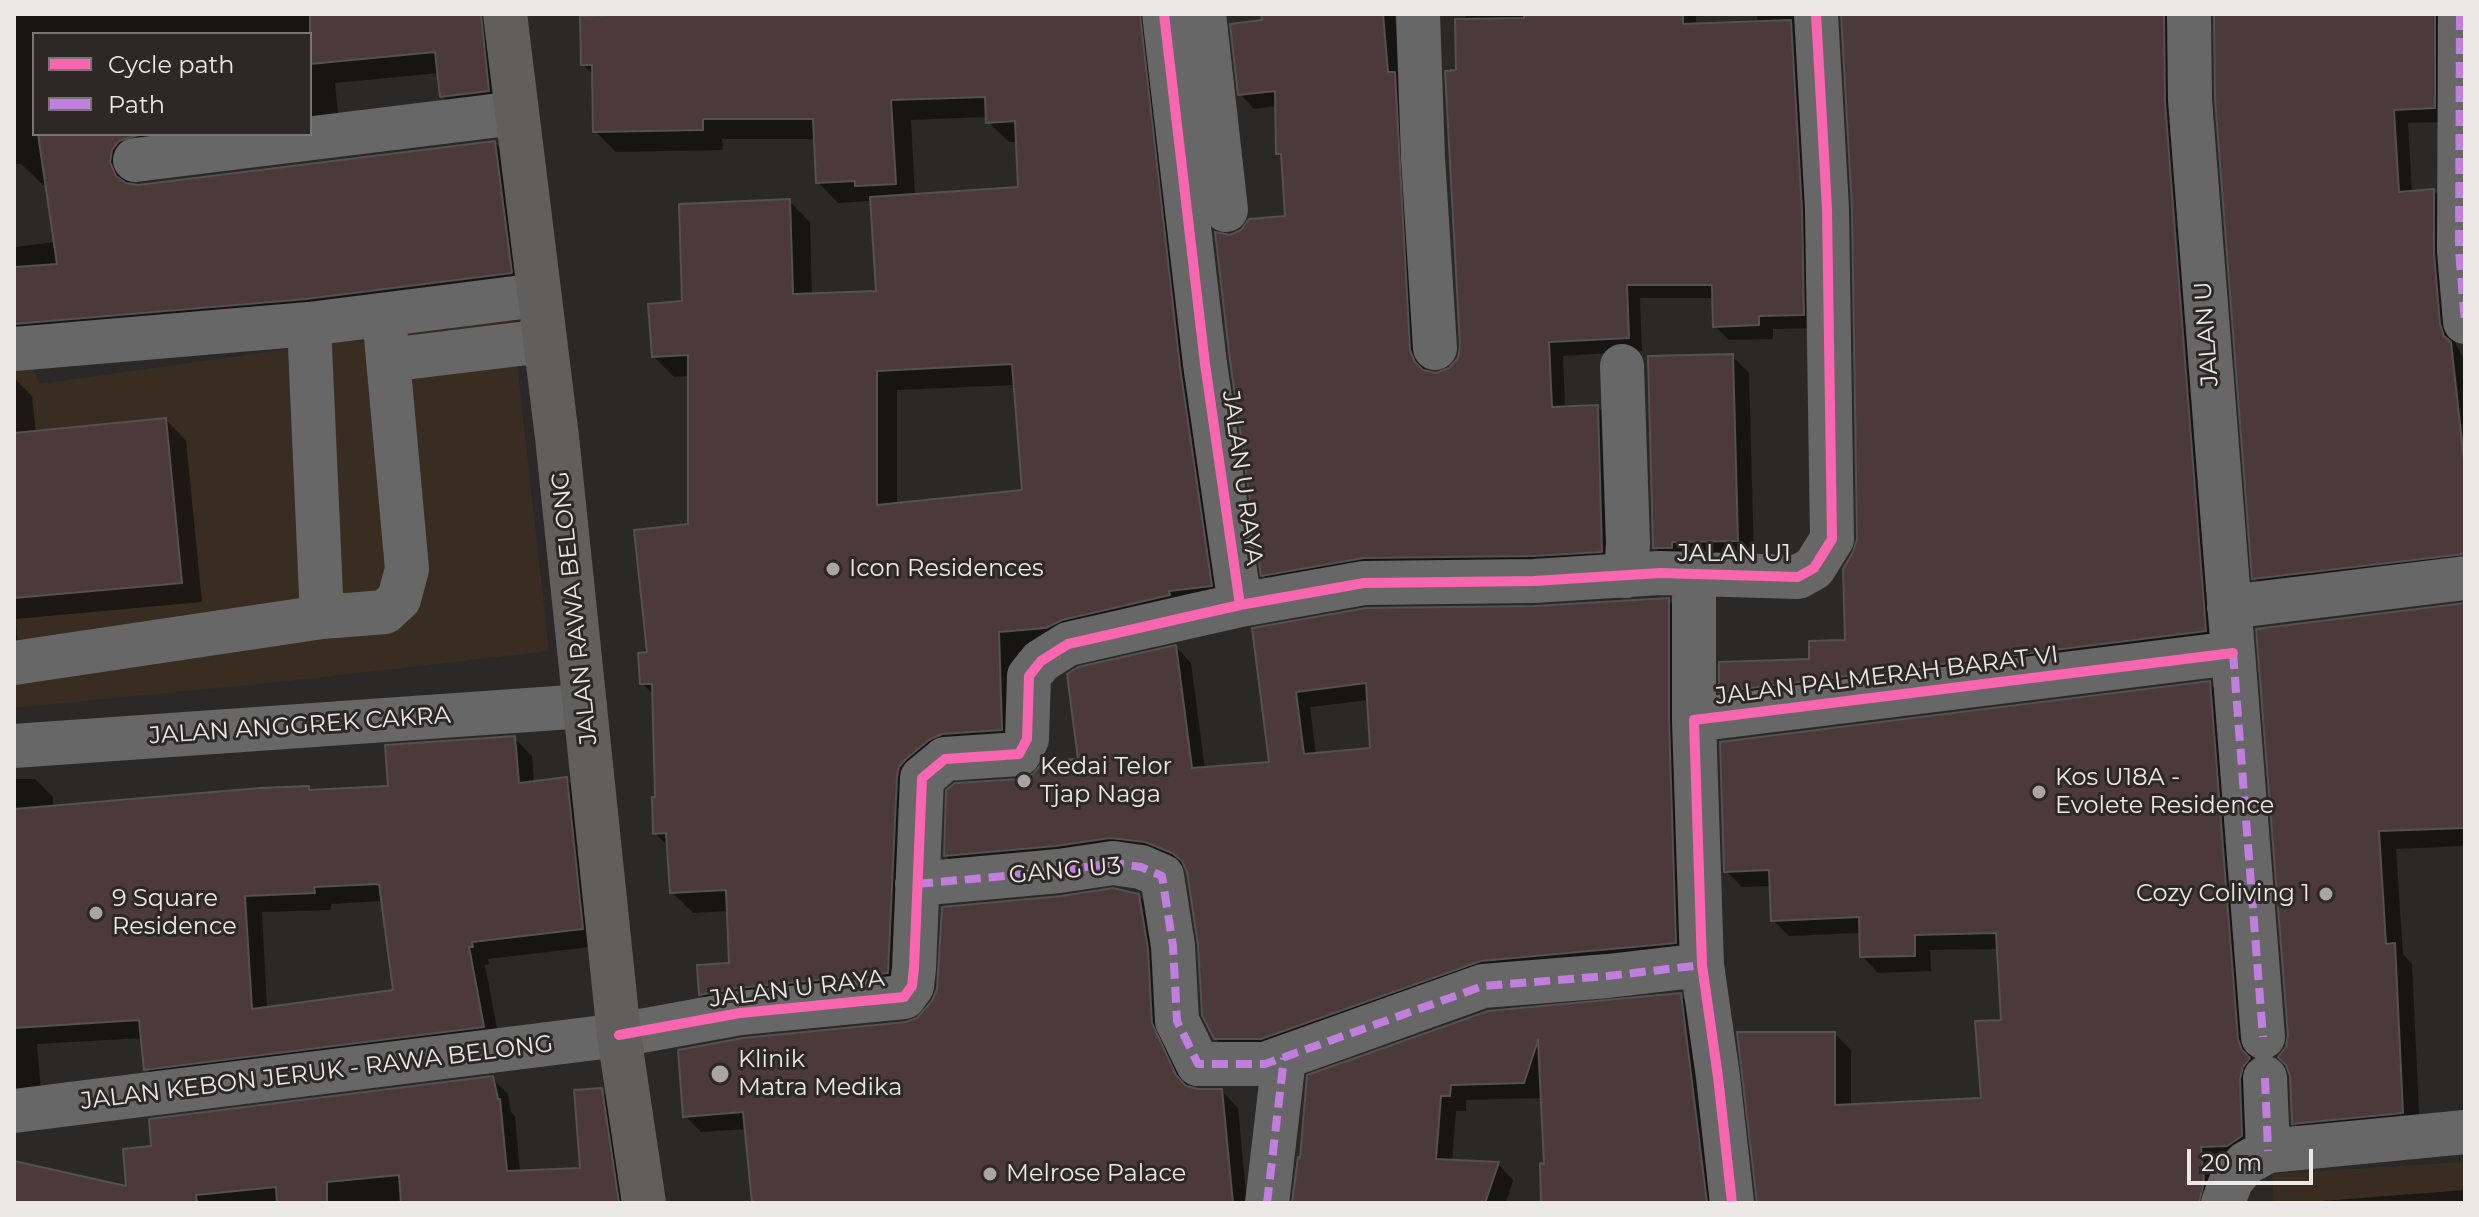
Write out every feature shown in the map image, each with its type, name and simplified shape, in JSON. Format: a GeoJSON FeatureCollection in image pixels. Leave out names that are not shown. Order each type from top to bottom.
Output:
{"type":"FeatureCollection","features":[{"type":"Feature","properties":{"kind":"main road","name":"JALAN RAWA BELONG"},"geometry":{"type":"LineString","coordinates":[[505,14],[585,706],[619,1035],[644,1203]]}},
{"type":"Feature","properties":{"kind":"street","name":"JALAN U RAYA"},"geometry":{"type":"LineString","coordinates":[[619,1035],[740,1013],[904,997],[912,986],[914,968],[922,778],[945,759],[1019,754],[1027,739],[1029,676],[1041,661],[1068,644],[1240,605],[1205,364],[1164,14]]}},
{"type":"Feature","properties":{"kind":"street"},"geometry":{"type":"LineString","coordinates":[[1204,14],[1226,210]]}},
{"type":"Feature","properties":{"kind":"street"},"geometry":{"type":"LineString","coordinates":[[1418,14],[1435,348]]}},
{"type":"Feature","properties":{"kind":"street","name":"JALAN U1"},"geometry":{"type":"LineString","coordinates":[[1240,605],[1364,583],[1534,581],[1694,574],[1798,577],[1814,568],[1832,539],[1827,209],[1816,14]]}},
{"type":"Feature","properties":{"kind":"street","name":"JALAN U"},"geometry":{"type":"LineString","coordinates":[[2189,14],[2190,100],[2249,854],[2268,1151]]}},
{"type":"Feature","properties":{"kind":"street"},"geometry":{"type":"LineString","coordinates":[[2462,27],[2465,322]]}},
{"type":"Feature","properties":{"kind":"street"},"geometry":{"type":"LineString","coordinates":[[135,160],[516,113]]}},
{"type":"Feature","properties":{"kind":"street"},"geometry":{"type":"LineString","coordinates":[[14,349],[309,324],[538,295]]}},
{"type":"Feature","properties":{"kind":"street"},"geometry":{"type":"LineString","coordinates":[[14,663],[322,617],[385,612],[399,599],[407,569],[384,315]]}},
{"type":"Feature","properties":{"kind":"street"},"geometry":{"type":"LineString","coordinates":[[309,324],[322,617]]}},
{"type":"Feature","properties":{"kind":"street"},"geometry":{"type":"LineString","coordinates":[[388,360],[544,341]]}},
{"type":"Feature","properties":{"kind":"street"},"geometry":{"type":"LineString","coordinates":[[1622,366],[1628,543],[1626,576]]}},
{"type":"Feature","properties":{"kind":"street"},"geometry":{"type":"LineString","coordinates":[[1694,574],[1694,720]]}},
{"type":"Feature","properties":{"kind":"street"},"geometry":{"type":"LineString","coordinates":[[2229,607],[2465,578]]}},
{"type":"Feature","properties":{"kind":"street","name":"JALAN PALMERAH BARAT VI"},"geometry":{"type":"LineString","coordinates":[[1732,1203],[1702,965],[1694,720],[2233,653]]}},
{"type":"Feature","properties":{"kind":"street","name":"JALAN ANGGREK CAKRA"},"geometry":{"type":"LineString","coordinates":[[14,746],[585,706]]}},
{"type":"Feature","properties":{"kind":"street","name":"GANG U3"},"geometry":{"type":"LineString","coordinates":[[917,884],[1113,863],[1141,867],[1162,876],[1173,946],[1177,1021],[1198,1064],[1265,1064],[1284,1058]]}},
{"type":"Feature","properties":{"kind":"street"},"geometry":{"type":"LineString","coordinates":[[1267,1203],[1284,1058],[1483,986],[1702,965]]}},
{"type":"Feature","properties":{"kind":"street","name":"JALAN KEBON JERUK - RAWA BELONG"},"geometry":{"type":"LineString","coordinates":[[14,1111],[619,1035]]}},
{"type":"Feature","properties":{"kind":"street"},"geometry":{"type":"LineString","coordinates":[[2223,1203],[2231,1181],[2246,1163],[2268,1151],[2465,1132]]}},
{"type":"Feature","properties":{"kind":"shaded area"},"geometry":{"type":"Polygon","coordinates":[[[512,318],[549,651],[14,708],[14,357],[30,356],[39,384],[512,318]]]}},
{"type":"Feature","properties":{"kind":"shaded area"},"geometry":{"type":"Polygon","coordinates":[[[2465,1162],[2465,1203],[2274,1203],[2272,1174],[2465,1162]]]}},
{"type":"Feature","properties":{"kind":"building"},"geometry":{"type":"Polygon","coordinates":[[[310,14],[481,14],[489,91],[440,97],[435,52],[312,64],[310,14]]]}},
{"type":"Feature","properties":{"kind":"building"},"geometry":{"type":"Polygon","coordinates":[[[1140,14],[1180,367],[1212,586],[1169,591],[1170,595],[1062,620],[1046,628],[999,632],[1002,730],[942,734],[929,740],[899,767],[888,973],[738,988],[699,995],[697,965],[729,963],[726,890],[670,893],[666,833],[653,834],[652,684],[640,684],[638,653],[647,652],[634,530],[688,524],[688,355],[652,357],[648,304],[682,301],[679,204],[790,199],[793,294],[876,291],[870,197],[1018,187],[1015,121],[986,123],[985,97],[891,100],[896,184],[855,186],[855,181],[816,183],[813,119],[703,119],[703,130],[593,132],[592,65],[581,65],[580,16],[1140,14]],[[1012,364],[877,371],[877,505],[1022,490],[1012,364]]]}},
{"type":"Feature","properties":{"kind":"building"},"geometry":{"type":"Polygon","coordinates":[[[1261,14],[1383,14],[1388,72],[1395,72],[1410,350],[1423,370],[1436,373],[1449,368],[1458,358],[1460,346],[1445,71],[1456,70],[1455,19],[1524,18],[1524,14],[1683,14],[1683,24],[1791,20],[1802,210],[1804,315],[1759,316],[1759,325],[1713,327],[1712,285],[1627,285],[1629,338],[1549,342],[1552,407],[1598,405],[1602,552],[1364,558],[1261,576],[1215,232],[1230,235],[1241,230],[1249,219],[1285,216],[1281,154],[1276,154],[1275,91],[1238,95],[1230,24],[1262,20],[1261,14]]]}},
{"type":"Feature","properties":{"kind":"building"},"geometry":{"type":"Polygon","coordinates":[[[1841,14],[2164,14],[2165,102],[2206,631],[1719,692],[1719,662],[1809,659],[1809,641],[1845,640],[1843,569],[1857,539],[1852,209],[1841,14]]]}},
{"type":"Feature","properties":{"kind":"building"},"geometry":{"type":"Polygon","coordinates":[[[2214,14],[2435,14],[2435,108],[2394,110],[2399,192],[2434,189],[2434,253],[2440,324],[2444,336],[2451,342],[2465,469],[2465,554],[2252,579],[2215,99],[2214,14]]]}},
{"type":"Feature","properties":{"kind":"building"},"geometry":{"type":"Polygon","coordinates":[[[38,136],[135,136],[119,141],[112,150],[110,162],[116,176],[126,183],[138,185],[495,141],[512,273],[306,299],[14,324],[14,267],[57,264],[38,136]]]}},
{"type":"Feature","properties":{"kind":"building"},"geometry":{"type":"Polygon","coordinates":[[[1733,354],[1738,541],[1672,542],[1672,548],[1653,548],[1648,356],[1733,354]]]}},
{"type":"Feature","properties":{"kind":"building"},"geometry":{"type":"Polygon","coordinates":[[[166,418],[182,583],[14,598],[14,433],[166,418]]]}},
{"type":"Feature","properties":{"kind":"building"},"geometry":{"type":"Polygon","coordinates":[[[1669,598],[1669,720],[1676,943],[1481,961],[1261,1039],[1214,1039],[1202,1015],[1198,945],[1187,872],[1182,861],[1172,853],[1145,842],[1110,838],[944,856],[946,790],[955,783],[1021,779],[1033,774],[1044,761],[1078,759],[1067,674],[1078,667],[1176,645],[1192,768],[1269,762],[1252,628],[1366,608],[1534,606],[1669,598]],[[1366,683],[1296,692],[1304,754],[1370,748],[1366,683]]]}},
{"type":"Feature","properties":{"kind":"building"},"geometry":{"type":"Polygon","coordinates":[[[2465,603],[2465,828],[2379,831],[2386,944],[2395,943],[2403,1113],[2292,1124],[2290,1076],[2286,1065],[2278,1057],[2286,1047],[2288,1035],[2256,629],[2465,603]]]}},
{"type":"Feature","properties":{"kind":"building"},"geometry":{"type":"Polygon","coordinates":[[[2210,681],[2238,1039],[2242,1050],[2250,1058],[2243,1067],[2240,1079],[2242,1136],[2227,1146],[2201,1147],[2204,1182],[2199,1203],[1757,1203],[1737,1032],[1835,1032],[1835,1105],[1981,1098],[1975,1021],[2001,1020],[1996,933],[1915,935],[1915,956],[1860,957],[1859,917],[1771,921],[1769,870],[1724,872],[1720,742],[2210,681]]]}},
{"type":"Feature","properties":{"kind":"building"},"geometry":{"type":"Polygon","coordinates":[[[515,736],[519,783],[567,777],[583,929],[472,942],[473,947],[469,947],[484,1027],[144,1070],[139,1020],[14,1028],[14,809],[260,788],[309,786],[309,790],[388,786],[385,745],[515,736]],[[379,884],[314,887],[315,893],[245,896],[252,1009],[393,990],[379,884]]]}},
{"type":"Feature","properties":{"kind":"building"},"geometry":{"type":"Polygon","coordinates":[[[1113,888],[1139,894],[1148,949],[1152,1023],[1176,1075],[1186,1086],[1222,1089],[1233,1203],[752,1203],[743,1112],[683,1117],[678,1050],[743,1038],[906,1022],[917,1018],[932,1001],[937,989],[942,907],[1113,888]]]}},
{"type":"Feature","properties":{"kind":"building"},"geometry":{"type":"Polygon","coordinates":[[[1681,993],[1707,1203],[1541,1203],[1540,1163],[1544,1164],[1538,1040],[1524,1083],[1451,1085],[1450,1096],[1441,1096],[1436,1159],[1499,1162],[1485,1203],[1292,1203],[1300,1158],[1307,1075],[1488,1011],[1681,993]]]}},
{"type":"Feature","properties":{"kind":"building"},"geometry":{"type":"Polygon","coordinates":[[[493,1076],[500,1099],[507,1171],[580,1168],[574,1090],[602,1088],[619,1203],[401,1203],[399,1175],[327,1182],[327,1203],[277,1203],[276,1187],[196,1195],[197,1203],[14,1203],[14,1161],[126,1186],[123,1149],[151,1146],[149,1119],[493,1076]]]}},
{"type":"Feature","properties":{"kind":"marked path"},"geometry":{"type":"LineString","coordinates":[[2460,14],[2459,251],[2465,322]]}},
{"type":"Feature","properties":{"kind":"marked path"},"geometry":{"type":"LineString","coordinates":[[2233,653],[2263,1037]]}},
{"type":"Feature","properties":{"kind":"marked path"},"geometry":{"type":"LineString","coordinates":[[917,884],[1113,863],[1141,867],[1162,876],[1173,946],[1177,1021],[1198,1064],[1265,1064],[1483,986],[1702,965]]}},
{"type":"Feature","properties":{"kind":"marked path"},"geometry":{"type":"LineString","coordinates":[[1267,1203],[1284,1058]]}},
{"type":"Feature","properties":{"kind":"marked path"},"geometry":{"type":"LineString","coordinates":[[2265,1078],[2268,1151]]}},
{"type":"Feature","properties":{"kind":"cycle path"},"geometry":{"type":"LineString","coordinates":[[1164,14],[1205,364],[1240,605]]}},
{"type":"Feature","properties":{"kind":"cycle path"},"geometry":{"type":"LineString","coordinates":[[619,1035],[740,1013],[904,997],[912,986],[914,968],[922,778],[945,759],[1019,754],[1027,739],[1029,676],[1041,661],[1068,644],[1240,605],[1364,583],[1534,581],[1660,573],[1798,577],[1814,568],[1832,539],[1827,209],[1816,14]]}},
{"type":"Feature","properties":{"kind":"cycle path"},"geometry":{"type":"LineString","coordinates":[[1732,1203],[1702,965],[1694,720],[2233,653]]}},
{"type":"Feature","properties":{"kind":"place","name":"Icon Residences"},"geometry":{"type":"Point","coordinates":[833,569]}},
{"type":"Feature","properties":{"kind":"place","name":"Kedai Telor Tjap Naga"},"geometry":{"type":"Point","coordinates":[1024,781]}},
{"type":"Feature","properties":{"kind":"place","name":"Kos U18A - Evolete Residence"},"geometry":{"type":"Point","coordinates":[2039,792]}},
{"type":"Feature","properties":{"kind":"place","name":"Cozy Coliving 1"},"geometry":{"type":"Point","coordinates":[2326,894]}},
{"type":"Feature","properties":{"kind":"place","name":"9 Square Residence"},"geometry":{"type":"Point","coordinates":[96,913]}},
{"type":"Feature","properties":{"kind":"place","name":"Klinik Matra Medika"},"geometry":{"type":"Point","coordinates":[720,1074]}},
{"type":"Feature","properties":{"kind":"place","name":"Melrose Palace"},"geometry":{"type":"Point","coordinates":[990,1174]}}]}
